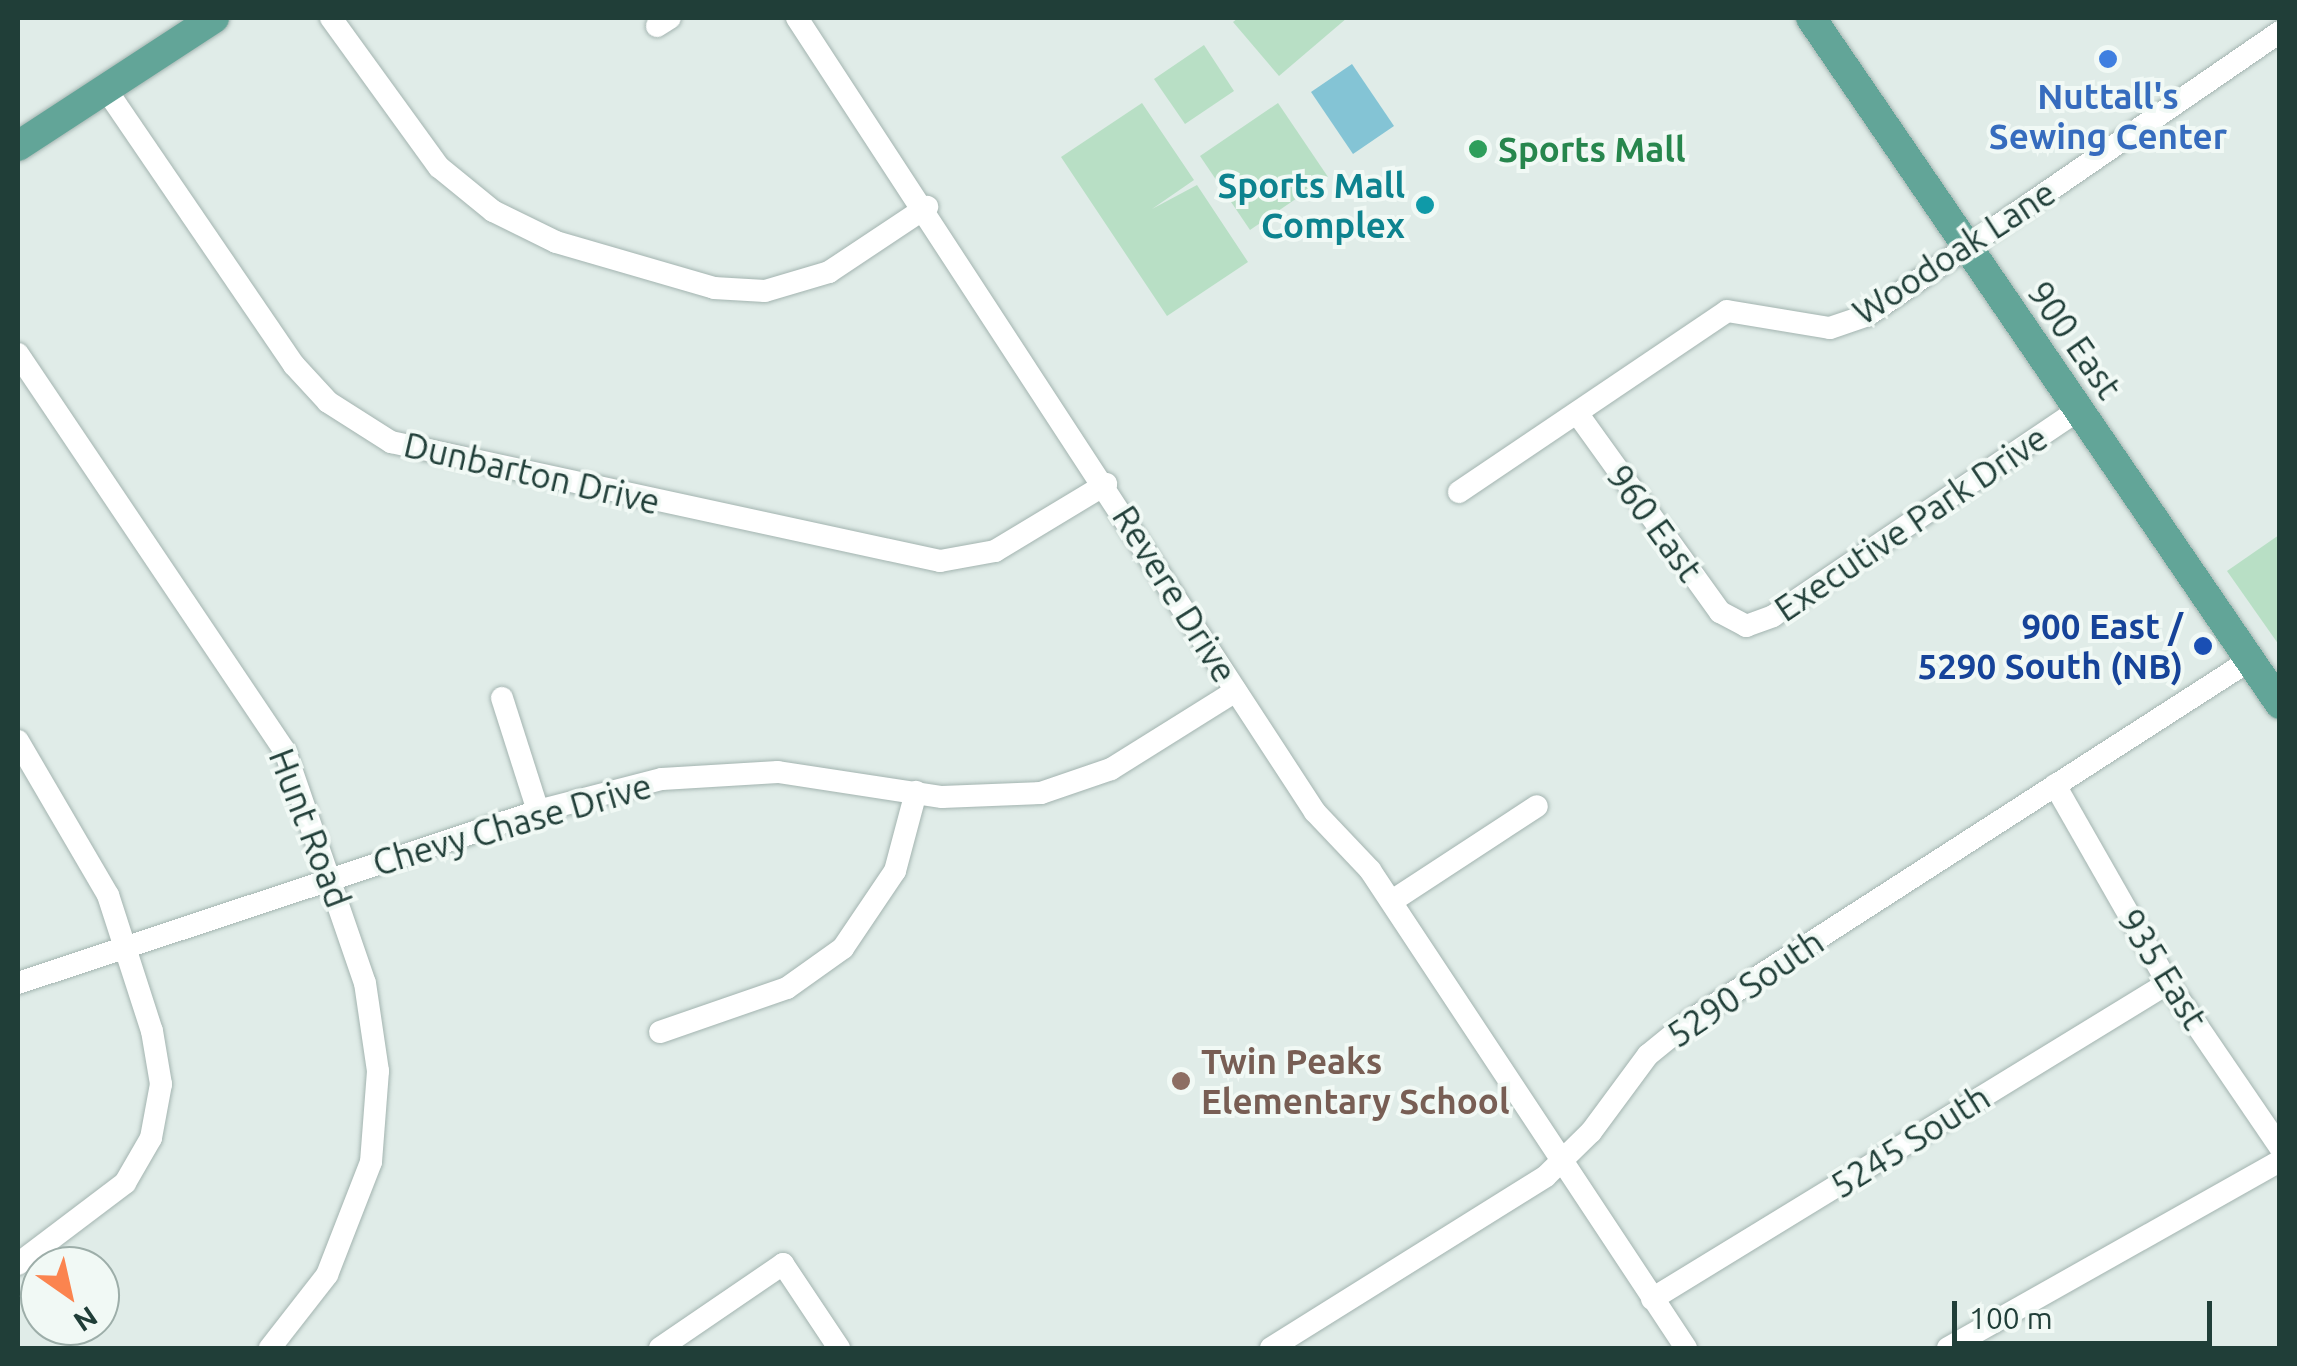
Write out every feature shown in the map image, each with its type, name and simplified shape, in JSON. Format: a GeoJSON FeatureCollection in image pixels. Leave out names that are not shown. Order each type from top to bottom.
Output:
{"type":"FeatureCollection","features":[{"type":"Feature","properties":{"kind":"main road"},"geometry":{"type":"LineString","coordinates":[[18,146],[214,18]]}},
{"type":"Feature","properties":{"kind":"main road","name":"900 East"},"geometry":{"type":"LineString","coordinates":[[1812,18],[2280,704]]}},
{"type":"Feature","properties":{"kind":"street"},"geometry":{"type":"LineString","coordinates":[[330,18],[439,167],[493,211],[556,242],[714,288],[765,291],[829,272],[927,207]]}},
{"type":"Feature","properties":{"kind":"street","name":"Revere Drive"},"geometry":{"type":"LineString","coordinates":[[798,18],[927,207],[1315,812],[1392,901],[1686,1348]]}},
{"type":"Feature","properties":{"kind":"street","name":"Woodoak Lane"},"geometry":{"type":"LineString","coordinates":[[1459,492],[1727,312],[1830,328],[1868,315],[2280,32]]}},
{"type":"Feature","properties":{"kind":"street","name":"Dunbarton Drive"},"geometry":{"type":"LineString","coordinates":[[105,88],[294,365],[328,402],[391,442],[940,562],[995,552],[1106,484]]}},
{"type":"Feature","properties":{"kind":"street","name":"Hunt Road"},"geometry":{"type":"LineString","coordinates":[[18,354],[277,738],[331,877],[372,1012],[376,1131],[340,1251],[270,1348]]}},
{"type":"Feature","properties":{"kind":"street","name":"Executive Park Drive"},"geometry":{"type":"LineString","coordinates":[[1740,626],[1773,616],[2078,410]]}},
{"type":"Feature","properties":{"kind":"street","name":"960 East"},"geometry":{"type":"LineString","coordinates":[[1577,413],[1720,612],[1740,626]]}},
{"type":"Feature","properties":{"kind":"street","name":"5290 South"},"geometry":{"type":"LineString","coordinates":[[1271,1348],[1564,1161],[1636,1068],[1675,1032],[2250,660]]}},
{"type":"Feature","properties":{"kind":"street","name":"Chevy Chase Drive"},"geometry":{"type":"LineString","coordinates":[[18,983],[331,877],[624,786],[740,772],[816,774],[916,792],[991,799],[1064,787],[1132,758],[1236,691]]}},
{"type":"Feature","properties":{"kind":"street"},"geometry":{"type":"LineString","coordinates":[[502,698],[538,811]]}},
{"type":"Feature","properties":{"kind":"street"},"geometry":{"type":"LineString","coordinates":[[18,741],[84,842],[125,944],[160,1066],[150,1138],[113,1196],[18,1264]]}},
{"type":"Feature","properties":{"kind":"street","name":"935 East"},"geometry":{"type":"LineString","coordinates":[[2055,785],[2168,983],[2280,1147]]}},
{"type":"Feature","properties":{"kind":"street"},"geometry":{"type":"LineString","coordinates":[[660,1032],[787,988],[843,948],[895,871],[916,792]]}},
{"type":"Feature","properties":{"kind":"street"},"geometry":{"type":"LineString","coordinates":[[1392,901],[1537,806]]}},
{"type":"Feature","properties":{"kind":"street","name":"5245 South"},"geometry":{"type":"LineString","coordinates":[[1652,1299],[2168,983]]}},
{"type":"Feature","properties":{"kind":"street"},"geometry":{"type":"LineString","coordinates":[[1948,1348],[1978,1341],[2280,1161]]}},
{"type":"Feature","properties":{"kind":"street"},"geometry":{"type":"LineString","coordinates":[[660,1348],[783,1264],[839,1348]]}},
{"type":"Feature","properties":{"kind":"green space"},"geometry":{"type":"Polygon","coordinates":[[[1238,18],[1347,18],[1279,76],[1233,22],[1238,18]]]}},
{"type":"Feature","properties":{"kind":"green space"},"geometry":{"type":"Polygon","coordinates":[[[1204,45],[1234,91],[1185,124],[1154,79],[1204,45]]]}},
{"type":"Feature","properties":{"kind":"green space"},"geometry":{"type":"Polygon","coordinates":[[[1142,103],[1194,180],[1152,209],[1197,185],[1248,262],[1167,316],[1061,157],[1142,103]]]}},
{"type":"Feature","properties":{"kind":"green space"},"geometry":{"type":"Polygon","coordinates":[[[1278,103],[1328,177],[1250,230],[1200,156],[1278,103]]]}},
{"type":"Feature","properties":{"kind":"green space"},"geometry":{"type":"Polygon","coordinates":[[[2279,535],[2279,645],[2227,571],[2279,535]]]}},
{"type":"Feature","properties":{"kind":"water"},"geometry":{"type":"Polygon","coordinates":[[[1352,64],[1394,126],[1353,154],[1311,92],[1352,64]]]}},
{"type":"Feature","properties":{"kind":"place","name":"Nuttall's Sewing Center"},"geometry":{"type":"Point","coordinates":[2108,59]}},
{"type":"Feature","properties":{"kind":"place","name":"Sports Mall"},"geometry":{"type":"Point","coordinates":[1478,149]}},
{"type":"Feature","properties":{"kind":"place","name":"Sports Mall Complex"},"geometry":{"type":"Point","coordinates":[1425,205]}},
{"type":"Feature","properties":{"kind":"place","name":"900 East / 5290 South (NB)"},"geometry":{"type":"Point","coordinates":[2203,646]}},
{"type":"Feature","properties":{"kind":"place","name":"Twin Peaks Elementary School"},"geometry":{"type":"Point","coordinates":[1181,1081]}}]}
